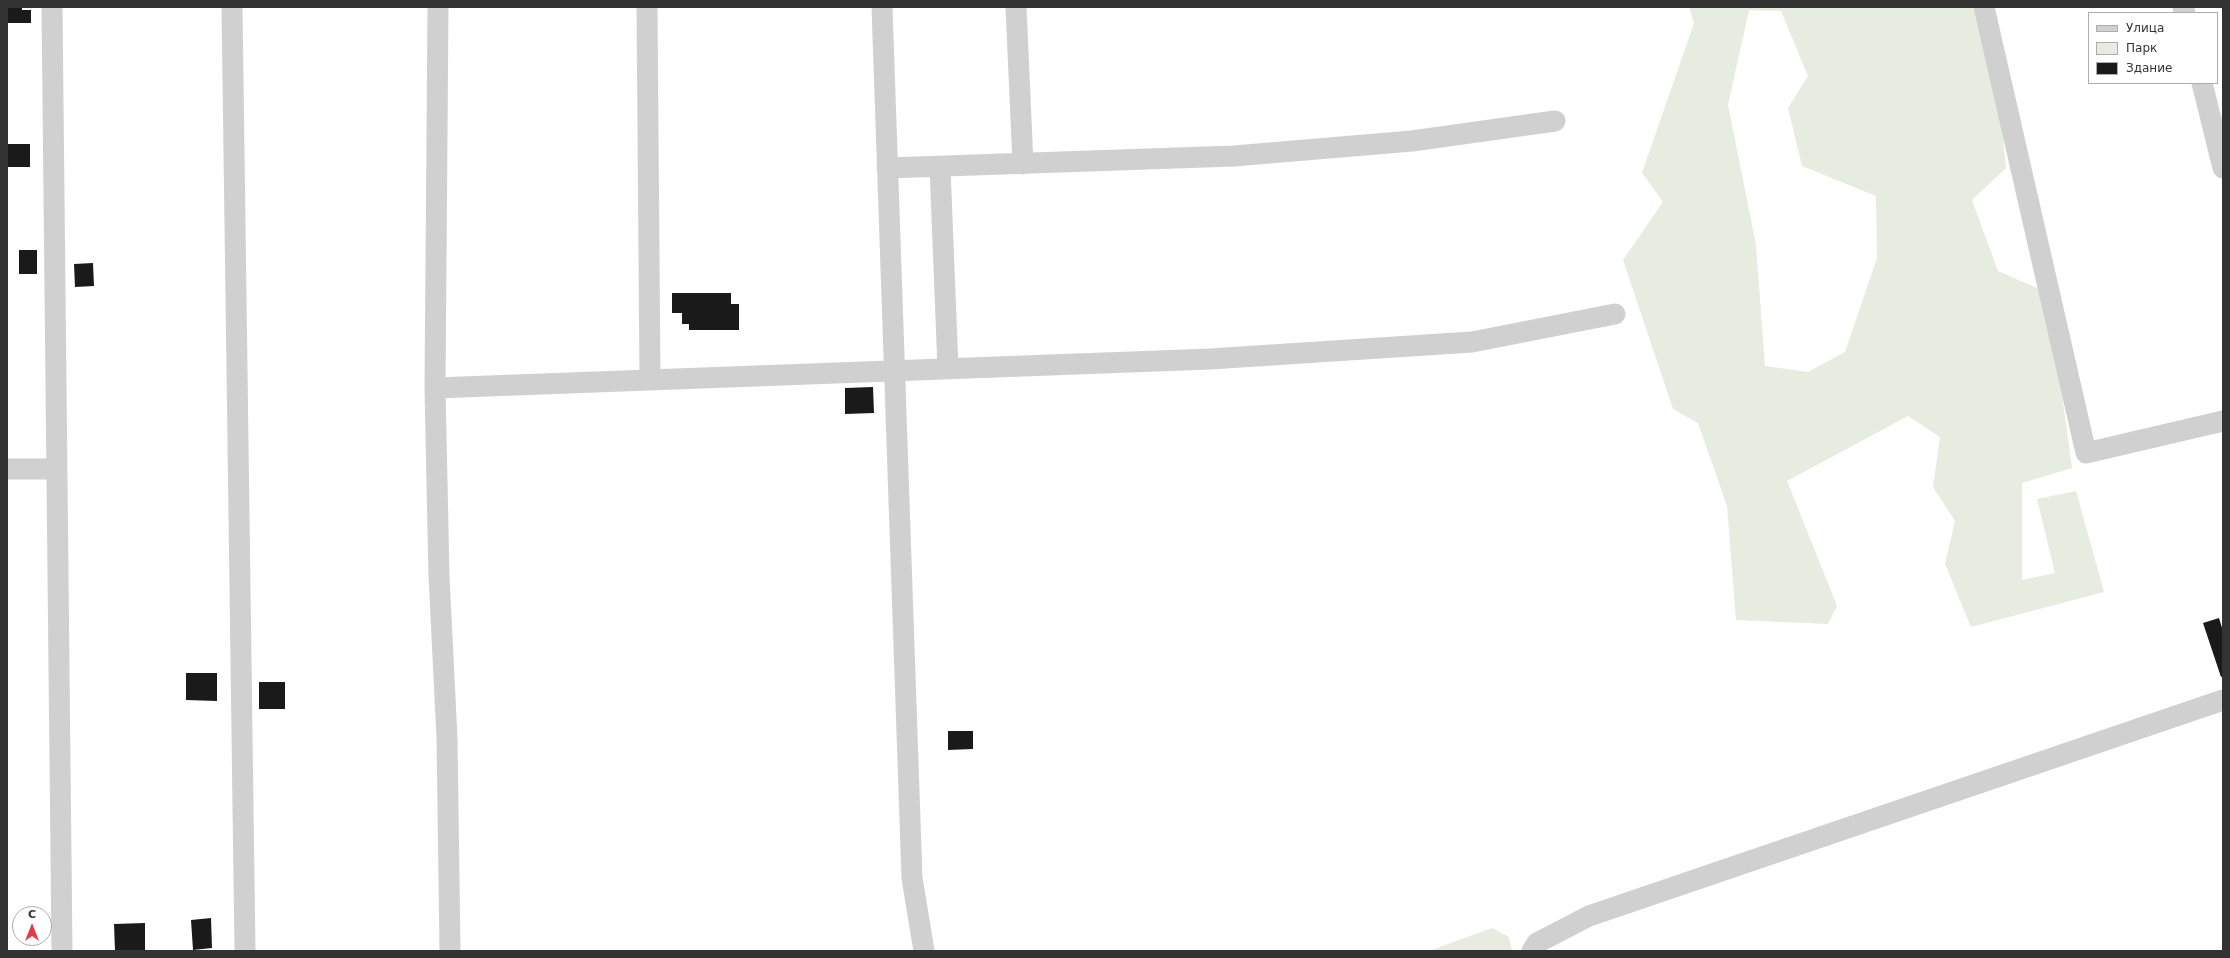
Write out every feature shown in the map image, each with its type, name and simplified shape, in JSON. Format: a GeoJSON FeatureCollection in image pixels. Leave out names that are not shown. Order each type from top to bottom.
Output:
{"type":"FeatureCollection","features":[{"type":"Feature","properties":{"kind":"street"},"geometry":{"type":"LineString","coordinates":[[52,7],[62,951]]}},
{"type":"Feature","properties":{"kind":"street"},"geometry":{"type":"LineString","coordinates":[[232,7],[245,951]]}},
{"type":"Feature","properties":{"kind":"street"},"geometry":{"type":"LineString","coordinates":[[438,7],[435,388],[439,576],[447,738],[450,951]]}},
{"type":"Feature","properties":{"kind":"street"},"geometry":{"type":"LineString","coordinates":[[647,7],[650,380]]}},
{"type":"Feature","properties":{"kind":"street"},"geometry":{"type":"LineString","coordinates":[[882,7],[912,878],[924,951]]}},
{"type":"Feature","properties":{"kind":"street"},"geometry":{"type":"LineString","coordinates":[[1016,7],[1023,164]]}},
{"type":"Feature","properties":{"kind":"street"},"geometry":{"type":"LineString","coordinates":[[1984,7],[2086,453],[2223,421]]}},
{"type":"Feature","properties":{"kind":"street"},"geometry":{"type":"LineString","coordinates":[[2202,84],[2223,168]]}},
{"type":"Feature","properties":{"kind":"street"},"geometry":{"type":"LineString","coordinates":[[887,168],[1234,156],[1412,141],[1555,121]]}},
{"type":"Feature","properties":{"kind":"street"},"geometry":{"type":"LineString","coordinates":[[940,167],[948,370]]}},
{"type":"Feature","properties":{"kind":"street"},"geometry":{"type":"LineString","coordinates":[[435,388],[1210,359],[1472,342],[1615,314]]}},
{"type":"Feature","properties":{"kind":"street"},"geometry":{"type":"LineString","coordinates":[[7,469],[57,469]]}},
{"type":"Feature","properties":{"kind":"street"},"geometry":{"type":"LineString","coordinates":[[1532,951],[1536,943],[1589,916],[2223,700]]}},
{"type":"Feature","properties":{"kind":"green space"},"geometry":{"type":"Polygon","coordinates":[[[1689,7],[1972,7],[1994,45],[2006,168],[1972,200],[1998,271],[2048,293],[2072,468],[2022,483],[2022,580],[2055,573],[2037,499],[2076,491],[2104,592],[1971,627],[1945,564],[1955,521],[1933,487],[1940,437],[1908,416],[1787,481],[1837,606],[1828,624],[1736,620],[1727,506],[1698,423],[1673,409],[1623,260],[1663,202],[1642,173],[1694,23],[1689,7]],[[1749,10],[1728,105],[1756,245],[1765,366],[1808,372],[1845,352],[1877,258],[1876,196],[1802,166],[1788,108],[1808,76],[1781,11],[1749,10]]]}},
{"type":"Feature","properties":{"kind":"green space"},"geometry":{"type":"Polygon","coordinates":[[[1492,928],[1509,937],[1512,951],[1429,951],[1492,928]]]}},
{"type":"Feature","properties":{"kind":"building"},"geometry":{"type":"Polygon","coordinates":[[[7,7],[22,7],[22,10],[31,10],[31,23],[7,23],[7,7]]]}},
{"type":"Feature","properties":{"kind":"building"},"geometry":{"type":"Polygon","coordinates":[[[7,144],[30,144],[30,167],[7,167],[7,144]]]}},
{"type":"Feature","properties":{"kind":"building"},"geometry":{"type":"Polygon","coordinates":[[[19,250],[37,250],[37,274],[19,274],[19,250]]]}},
{"type":"Feature","properties":{"kind":"building"},"geometry":{"type":"Polygon","coordinates":[[[93,263],[94,286],[75,287],[74,264],[93,263]]]}},
{"type":"Feature","properties":{"kind":"building"},"geometry":{"type":"Polygon","coordinates":[[[672,293],[731,293],[731,304],[739,304],[739,330],[689,330],[689,324],[682,324],[682,313],[672,313],[672,293]]]}},
{"type":"Feature","properties":{"kind":"building"},"geometry":{"type":"Polygon","coordinates":[[[873,387],[874,413],[845,414],[845,388],[873,387]]]}},
{"type":"Feature","properties":{"kind":"building"},"geometry":{"type":"Polygon","coordinates":[[[2219,618],[2223,631],[2223,676],[2221,677],[2203,623],[2219,618]]]}},
{"type":"Feature","properties":{"kind":"building"},"geometry":{"type":"Polygon","coordinates":[[[186,673],[217,673],[217,701],[186,700],[186,673]]]}},
{"type":"Feature","properties":{"kind":"building"},"geometry":{"type":"Polygon","coordinates":[[[259,682],[285,682],[285,709],[259,709],[259,682]]]}},
{"type":"Feature","properties":{"kind":"building"},"geometry":{"type":"Polygon","coordinates":[[[948,731],[973,731],[973,749],[948,750],[948,731]]]}},
{"type":"Feature","properties":{"kind":"building"},"geometry":{"type":"Polygon","coordinates":[[[211,918],[212,948],[193,950],[191,920],[211,918]]]}},
{"type":"Feature","properties":{"kind":"building"},"geometry":{"type":"Polygon","coordinates":[[[145,923],[145,951],[115,951],[114,924],[145,923]]]}}]}
